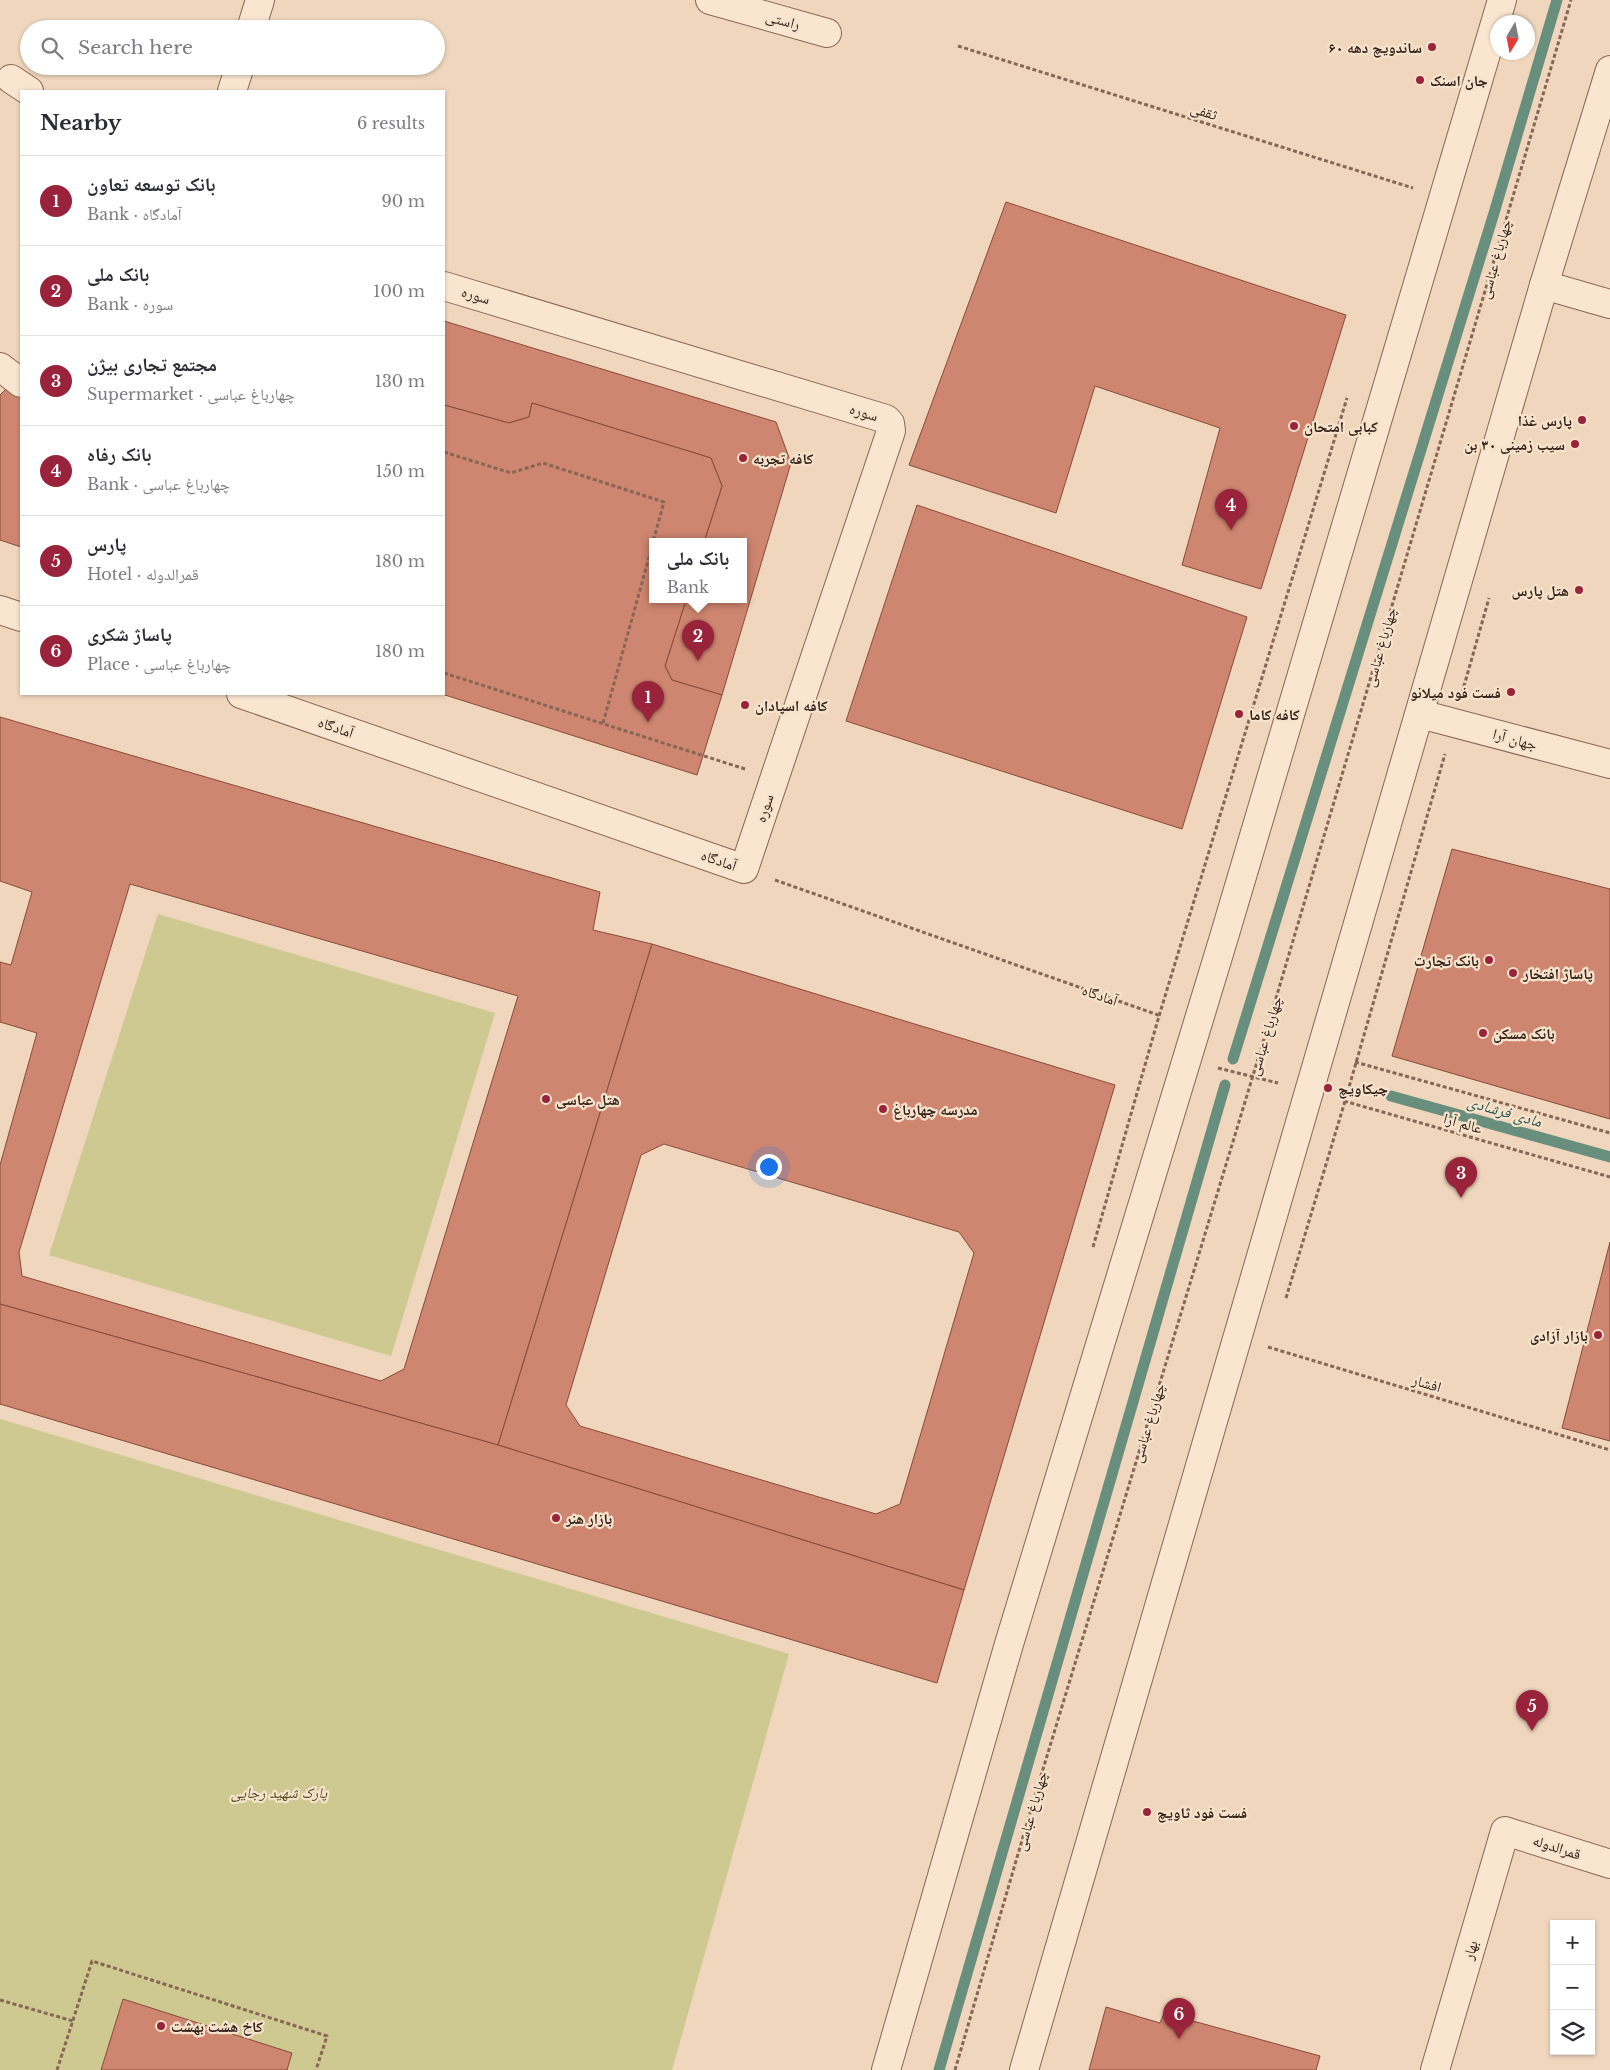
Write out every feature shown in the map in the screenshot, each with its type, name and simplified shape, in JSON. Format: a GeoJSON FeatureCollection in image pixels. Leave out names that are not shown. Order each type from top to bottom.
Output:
{"type":"FeatureCollection","features":[{"type":"Feature","properties":{"kind":"street"},"geometry":{"type":"LineString","coordinates":[[254,20],[260,0]]}},
{"type":"Feature","properties":{"kind":"street","name":"راستی"},"geometry":{"type":"LineString","coordinates":[[710,0],[827,33]]}},
{"type":"Feature","properties":{"kind":"street"},"geometry":{"type":"LineString","coordinates":[[886,2070],[1009,1644],[1185,1060],[1224,937],[1502,0]]}},
{"type":"Feature","properties":{"kind":"street"},"geometry":{"type":"LineString","coordinates":[[1024,2070],[1544,285],[1610,70]]}},
{"type":"Feature","properties":{"kind":"street"},"geometry":{"type":"LineString","coordinates":[[1544,285],[1610,304]]}},
{"type":"Feature","properties":{"kind":"street","name":"سوره"},"geometry":{"type":"LineString","coordinates":[[445,286],[886,419],[890,423],[891,431],[744,869]]}},
{"type":"Feature","properties":{"kind":"street"},"geometry":{"type":"LineString","coordinates":[[0,367],[20,382]]}},
{"type":"Feature","properties":{"kind":"street"},"geometry":{"type":"LineString","coordinates":[[0,610],[20,617]]}},
{"type":"Feature","properties":{"kind":"street","name":"آمادگاه"},"geometry":{"type":"LineString","coordinates":[[245,695],[744,869]]}},
{"type":"Feature","properties":{"kind":"street","name":"جهان آرا"},"geometry":{"type":"LineString","coordinates":[[1420,714],[1610,764]]}},
{"type":"Feature","properties":{"kind":"street","name":"قمرالدوله"},"geometry":{"type":"LineString","coordinates":[[1505,1831],[1610,1864]]}},
{"type":"Feature","properties":{"kind":"street","name":"بهار"},"geometry":{"type":"LineString","coordinates":[[1435,2070],[1505,1831]]}},
{"type":"Feature","properties":{"kind":"path","name":"چهارباغ عباسی"},"geometry":{"type":"LineString","coordinates":[[955,2070],[1037,1789],[1253,1076],[1571,0]]}},
{"type":"Feature","properties":{"kind":"path","name":"ثقفی"},"geometry":{"type":"LineString","coordinates":[[958,46],[1412,187],[1442,200]]}},
{"type":"Feature","properties":{"kind":"path"},"geometry":{"type":"LineString","coordinates":[[445,452],[511,473],[543,463],[664,502],[654,538]]}},
{"type":"Feature","properties":{"kind":"path"},"geometry":{"type":"LineString","coordinates":[[603,723],[649,557]]}},
{"type":"Feature","properties":{"kind":"path"},"geometry":{"type":"LineString","coordinates":[[445,673],[774,779]]}},
{"type":"Feature","properties":{"kind":"path","name":"آمادگاه"},"geometry":{"type":"LineString","coordinates":[[744,869],[1195,1028]]}},
{"type":"Feature","properties":{"kind":"path","name":"عالم آرا"},"geometry":{"type":"LineString","coordinates":[[1321,1052],[1610,1133]]}},
{"type":"Feature","properties":{"kind":"path","name":"عالم آرا"},"geometry":{"type":"LineString","coordinates":[[1185,1060],[1310,1091],[1610,1177]]}},
{"type":"Feature","properties":{"kind":"path","name":"افشار"},"geometry":{"type":"LineString","coordinates":[[1238,1338],[1610,1450]]}},
{"type":"Feature","properties":{"kind":"path"},"geometry":{"type":"LineString","coordinates":[[57,2070],[92,1961],[327,2036],[316,2070]]}},
{"type":"Feature","properties":{"kind":"path"},"geometry":{"type":"LineString","coordinates":[[0,2000],[73,2021]]}},
{"type":"Feature","properties":{"kind":"green space"},"geometry":{"type":"Polygon","coordinates":[[[158,914],[495,1013],[391,1356],[49,1255],[158,914]]]}},
{"type":"Feature","properties":{"kind":"green space","name":"پارک شهید رجایی"},"geometry":{"type":"Polygon","coordinates":[[[0,1419],[789,1654],[672,2070],[0,2070],[0,1419]]]}},
{"type":"Feature","properties":{"kind":"building"},"geometry":{"type":"Polygon","coordinates":[[[1006,202],[1346,315],[1261,589],[1182,565],[1220,428],[1095,386],[1056,513],[909,465],[1006,202]]]}},
{"type":"Feature","properties":{"kind":"building"},"geometry":{"type":"Polygon","coordinates":[[[445,321],[776,422],[791,463],[722,695],[672,680],[665,666],[685,603],[747,603],[747,538],[705,538],[722,486],[711,458],[532,403],[529,417],[509,423],[445,405],[445,321]]]}},
{"type":"Feature","properties":{"kind":"building"},"geometry":{"type":"Polygon","coordinates":[[[7,388],[20,396],[20,547],[0,540],[0,395],[7,388]]]}},
{"type":"Feature","properties":{"kind":"building"},"geometry":{"type":"Polygon","coordinates":[[[532,403],[711,458],[722,486],[705,538],[649,538],[649,603],[685,603],[665,666],[672,680],[722,695],[697,775],[445,695],[445,405],[509,423],[529,417],[532,403]]]}},
{"type":"Feature","properties":{"kind":"building"},"geometry":{"type":"Polygon","coordinates":[[[917,505],[1247,617],[1182,829],[846,721],[917,505]]]}},
{"type":"Feature","properties":{"kind":"building","name":"هتل عباسی"},"geometry":{"type":"Polygon","coordinates":[[[0,717],[600,892],[593,930],[652,944],[498,1445],[0,1304],[0,1165],[37,1033],[0,1022],[0,962],[11,965],[32,892],[0,881],[0,717]],[[130,884],[19,1252],[22,1276],[381,1381],[404,1369],[518,996],[130,884]]]}},
{"type":"Feature","properties":{"kind":"building","name":"پاساژ افتخار"},"geometry":{"type":"Polygon","coordinates":[[[1452,849],[1610,889],[1610,1119],[1392,1056],[1452,849]]]}},
{"type":"Feature","properties":{"kind":"building","name":"مدرسه چهارباغ"},"geometry":{"type":"Polygon","coordinates":[[[652,944],[1115,1085],[964,1590],[498,1445],[652,944]],[[664,1144],[641,1155],[566,1405],[580,1426],[876,1514],[900,1504],[974,1253],[959,1232],[664,1144]]]}},
{"type":"Feature","properties":{"kind":"building","name":"بازار آزادی"},"geometry":{"type":"Polygon","coordinates":[[[1610,1242],[1610,1441],[1562,1428],[1610,1242]]]}},
{"type":"Feature","properties":{"kind":"building","name":"بازار هنر"},"geometry":{"type":"Polygon","coordinates":[[[0,1304],[498,1445],[964,1590],[937,1683],[0,1404],[0,1304]]]}},
{"type":"Feature","properties":{"kind":"building","name":"کاخ هشت بهشت"},"geometry":{"type":"Polygon","coordinates":[[[123,1999],[292,2053],[287,2070],[101,2070],[123,1999]]]}},
{"type":"Feature","properties":{"kind":"building"},"geometry":{"type":"Polygon","coordinates":[[[1106,2007],[1160,2023],[1164,2013],[1320,2056],[1316,2070],[1089,2070],[1106,2007]]]}},
{"type":"Feature","properties":{"kind":"waterway"},"geometry":{"type":"LineString","coordinates":[[1233,1059],[1494,213],[1557,0]]}},
{"type":"Feature","properties":{"kind":"waterway"},"geometry":{"type":"LineString","coordinates":[[939,2070],[1225,1085]]}},
{"type":"Feature","properties":{"kind":"waterway","name":"مادی فرشادی"},"geometry":{"type":"LineString","coordinates":[[1391,1096],[1610,1157]]}},
{"type":"Feature","properties":{"kind":"place","name":"ساندویچ دهه ۶۰"},"geometry":{"type":"Point","coordinates":[1432,47]}},
{"type":"Feature","properties":{"kind":"place","name":"جان اسنک"},"geometry":{"type":"Point","coordinates":[1420,80]}},
{"type":"Feature","properties":{"kind":"place","name":"پارس غذا"},"geometry":{"type":"Point","coordinates":[1582,420]}},
{"type":"Feature","properties":{"kind":"place","name":"کبابی امتحان"},"geometry":{"type":"Point","coordinates":[1294,426]}},
{"type":"Feature","properties":{"kind":"place","name":"سیب زمینی ۳۰ بن"},"geometry":{"type":"Point","coordinates":[1575,444]}},
{"type":"Feature","properties":{"kind":"place","name":"کافه تجربه"},"geometry":{"type":"Point","coordinates":[743,458]}},
{"type":"Feature","properties":{"kind":"place","name":"بانک رفاه"},"geometry":{"type":"Point","coordinates":[1231,530]}},
{"type":"Feature","properties":{"kind":"place","name":"هتل پارس"},"geometry":{"type":"Point","coordinates":[1579,590]}},
{"type":"Feature","properties":{"kind":"place","name":"بانک ملی"},"geometry":{"type":"Point","coordinates":[698,661]}},
{"type":"Feature","properties":{"kind":"place","name":"فست فود میلانو"},"geometry":{"type":"Point","coordinates":[1511,692]}},
{"type":"Feature","properties":{"kind":"place","name":"كافه اسپادان"},"geometry":{"type":"Point","coordinates":[745,705]}},
{"type":"Feature","properties":{"kind":"place","name":"کافه کاما"},"geometry":{"type":"Point","coordinates":[1239,714]}},
{"type":"Feature","properties":{"kind":"place","name":"بانک توسعه تعاون"},"geometry":{"type":"Point","coordinates":[648,722]}},
{"type":"Feature","properties":{"kind":"place","name":"بانک تجارت"},"geometry":{"type":"Point","coordinates":[1489,960]}},
{"type":"Feature","properties":{"kind":"place","name":"پاساژ افتخار"},"geometry":{"type":"Point","coordinates":[1513,973]}},
{"type":"Feature","properties":{"kind":"place","name":"بانک مسکن"},"geometry":{"type":"Point","coordinates":[1483,1033]}},
{"type":"Feature","properties":{"kind":"place","name":"چیکاویچ"},"geometry":{"type":"Point","coordinates":[1328,1088]}},
{"type":"Feature","properties":{"kind":"place","name":"هتل عباسی"},"geometry":{"type":"Point","coordinates":[546,1099]}},
{"type":"Feature","properties":{"kind":"place","name":"مدرسه چهارباغ"},"geometry":{"type":"Point","coordinates":[883,1109]}},
{"type":"Feature","properties":{"kind":"place","name":"مجتمع تجاری بیژن"},"geometry":{"type":"Point","coordinates":[1461,1198]}},
{"type":"Feature","properties":{"kind":"place","name":"بازار آزادی"},"geometry":{"type":"Point","coordinates":[1598,1335]}},
{"type":"Feature","properties":{"kind":"place","name":"بازار هنر"},"geometry":{"type":"Point","coordinates":[556,1518]}},
{"type":"Feature","properties":{"kind":"place","name":"پارس"},"geometry":{"type":"Point","coordinates":[1532,1731]}},
{"type":"Feature","properties":{"kind":"place","name":"فست فود ثاویچ"},"geometry":{"type":"Point","coordinates":[1147,1812]}},
{"type":"Feature","properties":{"kind":"place","name":"کاخ هشت بهشت"},"geometry":{"type":"Point","coordinates":[161,2026]}},
{"type":"Feature","properties":{"kind":"place","name":"پاساژ شکری"},"geometry":{"type":"Point","coordinates":[1179,2039]}}]}
